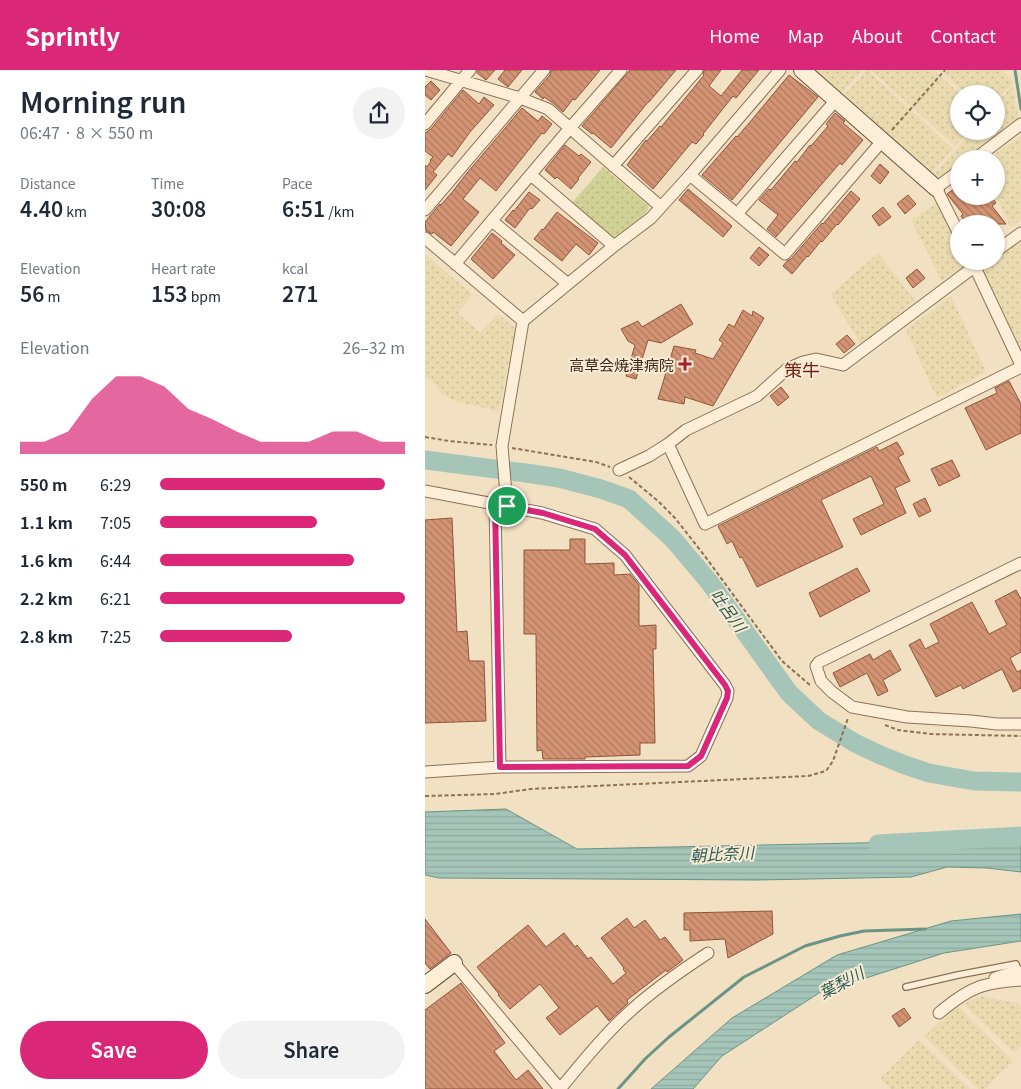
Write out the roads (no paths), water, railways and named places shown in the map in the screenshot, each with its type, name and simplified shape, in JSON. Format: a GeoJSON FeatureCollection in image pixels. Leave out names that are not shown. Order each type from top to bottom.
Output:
{"type":"FeatureCollection","features":[{"type":"Feature","properties":{"kind":"street"},"geometry":{"type":"LineString","coordinates":[[426,70],[520,98],[548,109],[661,207]]}},
{"type":"Feature","properties":{"kind":"street"},"geometry":{"type":"LineString","coordinates":[[425,124],[470,70]]}},
{"type":"Feature","properties":{"kind":"street"},"geometry":{"type":"LineString","coordinates":[[425,210],[544,70]]}},
{"type":"Feature","properties":{"kind":"street"},"geometry":{"type":"LineString","coordinates":[[455,264],[621,70]]}},
{"type":"Feature","properties":{"kind":"street"},"geometry":{"type":"LineString","coordinates":[[613,166],[697,70]]}},
{"type":"Feature","properties":{"kind":"street"},"geometry":{"type":"LineString","coordinates":[[500,767],[502,446],[523,320],[651,218],[779,70]]}},
{"type":"Feature","properties":{"kind":"street"},"geometry":{"type":"LineString","coordinates":[[801,70],[936,188],[950,216]]}},
{"type":"Feature","properties":{"kind":"street"},"geometry":{"type":"LineString","coordinates":[[737,214],[836,100]]}},
{"type":"Feature","properties":{"kind":"street"},"geometry":{"type":"LineString","coordinates":[[987,150],[1019,126]]}},
{"type":"Feature","properties":{"kind":"street"},"geometry":{"type":"LineString","coordinates":[[690,175],[785,254],[883,140]]}},
{"type":"Feature","properties":{"kind":"street"},"geometry":{"type":"LineString","coordinates":[[531,175],[614,246]]}},
{"type":"Feature","properties":{"kind":"street"},"geometry":{"type":"LineString","coordinates":[[936,188],[950,178]]}},
{"type":"Feature","properties":{"kind":"street"},"geometry":{"type":"LineString","coordinates":[[492,221],[568,284]]}},
{"type":"Feature","properties":{"kind":"street"},"geometry":{"type":"LineString","coordinates":[[1005,245],[1021,233]]}},
{"type":"Feature","properties":{"kind":"street"},"geometry":{"type":"LineString","coordinates":[[425,238],[523,320]]}},
{"type":"Feature","properties":{"kind":"street"},"geometry":{"type":"LineString","coordinates":[[619,470],[649,456],[685,430],[757,396],[787,370],[803,362],[816,359],[843,365],[967,270]]}},
{"type":"Feature","properties":{"kind":"street"},"geometry":{"type":"LineString","coordinates":[[668,444],[705,524],[1021,366],[979,270]]}},
{"type":"Feature","properties":{"kind":"street"},"geometry":{"type":"LineString","coordinates":[[425,491],[543,513],[595,529],[625,555],[728,691],[727,698],[701,756],[688,766],[500,767],[425,772]]}},
{"type":"Feature","properties":{"kind":"street"},"geometry":{"type":"LineString","coordinates":[[1021,563],[819,662],[816,666],[821,681],[841,700],[852,706],[907,717],[1021,724]]}},
{"type":"Feature","properties":{"kind":"street"},"geometry":{"type":"LineString","coordinates":[[425,985],[453,963],[560,1089],[623,1017],[650,994],[708,953]]}},
{"type":"Feature","properties":{"kind":"street"},"geometry":{"type":"LineString","coordinates":[[939,1013],[959,997],[980,986],[1020,974]]}},
{"type":"Feature","properties":{"kind":"lane"},"geometry":{"type":"LineString","coordinates":[[906,987],[958,974],[1016,964],[1020,974]]}},
{"type":"Feature","properties":{"kind":"water"},"geometry":{"type":"Polygon","coordinates":[[[506,809],[577,849],[1021,839],[1021,872],[987,868],[947,867],[911,877],[758,880],[439,878],[425,875],[425,812],[506,809]]]}},
{"type":"Feature","properties":{"kind":"water","name":"葉梨川"},"geometry":{"type":"Polygon","coordinates":[[[1021,914],[1021,941],[944,953],[819,993],[722,1056],[693,1089],[651,1089],[732,1018],[837,955],[951,921],[1021,914]]]}},
{"type":"Feature","properties":{"kind":"waterway"},"geometry":{"type":"LineString","coordinates":[[1015,70],[1021,109]]}},
{"type":"Feature","properties":{"kind":"waterway","name":"吐呂川"},"geometry":{"type":"LineString","coordinates":[[425,460],[559,478],[601,489],[629,499],[673,539],[710,583],[789,693],[819,721],[855,743],[878,754],[929,773],[974,781],[1021,782]]}},
{"type":"Feature","properties":{"kind":"waterway","name":"朝比奈川"},"geometry":{"type":"LineString","coordinates":[[878,844],[1021,836]]}},
{"type":"Feature","properties":{"kind":"waterway"},"geometry":{"type":"LineString","coordinates":[[618,1089],[645,1059],[669,1037],[744,977],[805,946],[840,936],[864,931],[925,929]]}},
{"type":"Feature","properties":{"kind":"place","name":"高草会焼津病院"},"geometry":{"type":"Point","coordinates":[685,364]}},
{"type":"Feature","properties":{"kind":"district","name":"策牛"},"geometry":{"type":"Point","coordinates":[802,369]}}]}
